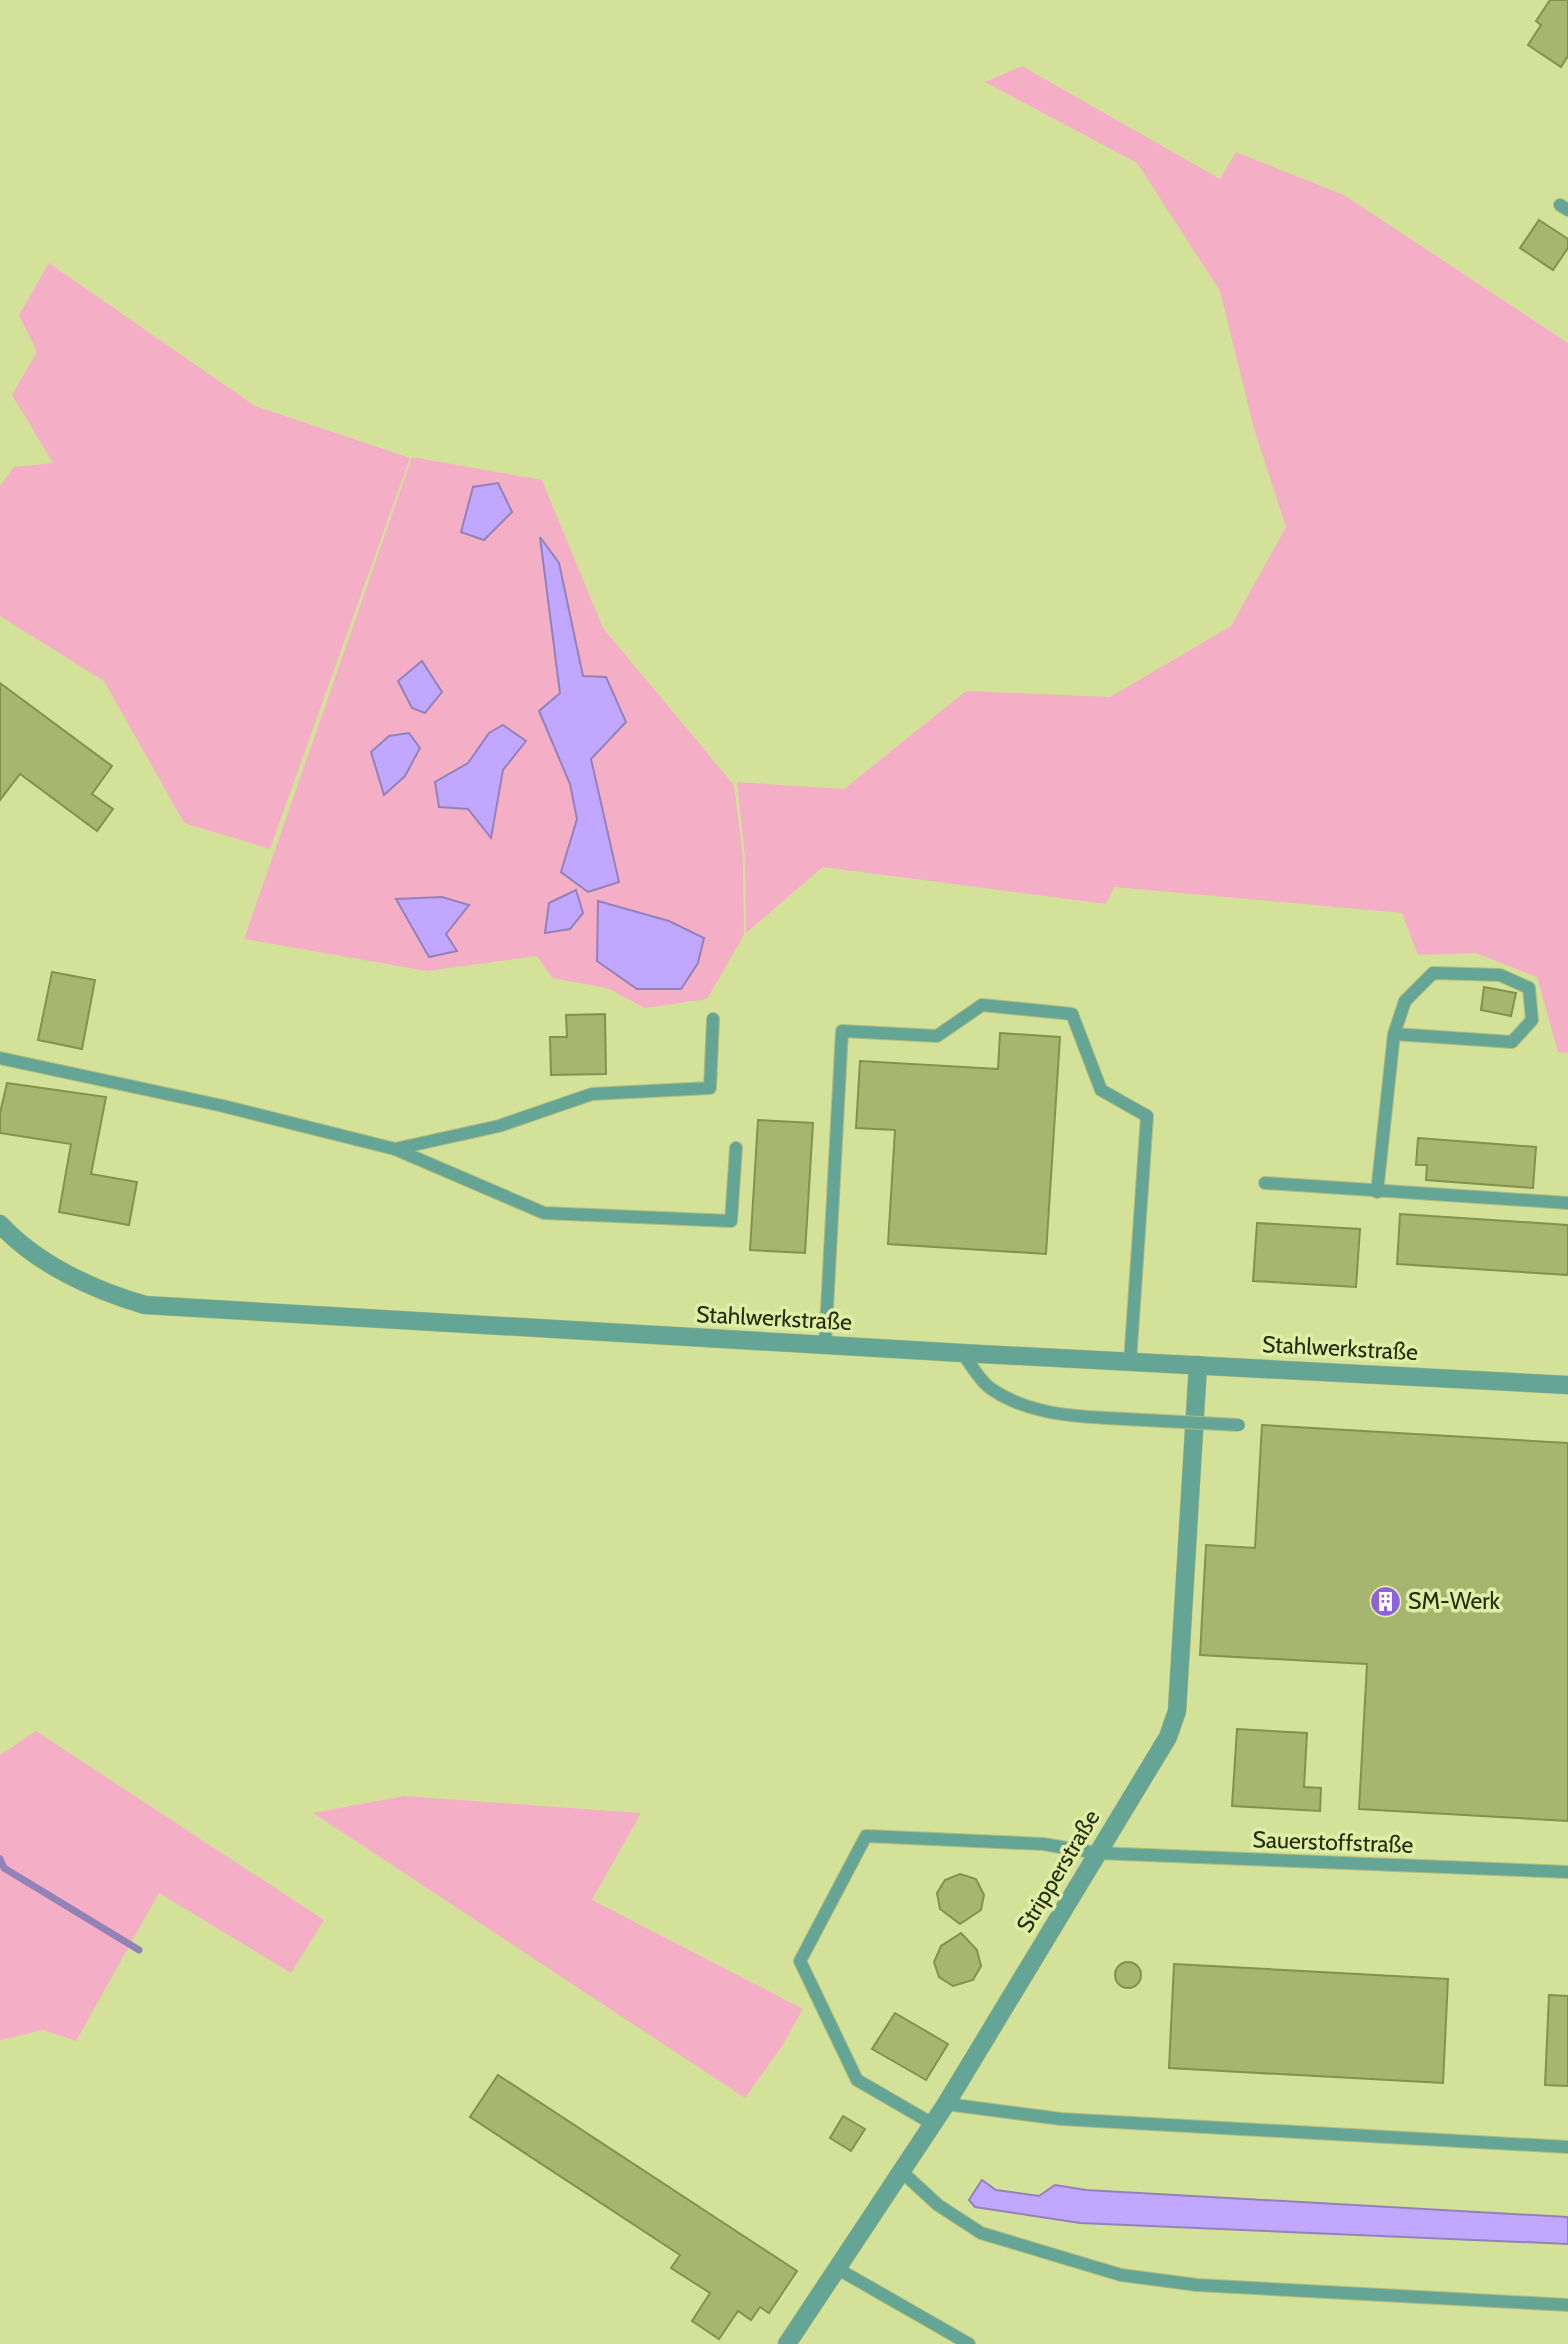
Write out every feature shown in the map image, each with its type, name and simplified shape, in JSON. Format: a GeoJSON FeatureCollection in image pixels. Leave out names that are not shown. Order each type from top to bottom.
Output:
{"type":"FeatureCollection","features":[{"type":"Feature","properties":{"kind":"street","name":"Stahlwerkstraße"},"geometry":{"type":"LineString","coordinates":[[0,1224],[43,1258],[101,1292],[145,1305],[1568,1385]]}},
{"type":"Feature","properties":{"kind":"street","name":"Stripperstraße"},"geometry":{"type":"LineString","coordinates":[[787,2344],[946,2104],[1168,1737],[1177,1711],[1198,1365]]}},
{"type":"Feature","properties":{"kind":"lane"},"geometry":{"type":"LineString","coordinates":[[1377,1192],[1394,1034],[1405,1001],[1433,973],[1500,975],[1529,988],[1532,1020],[1513,1042],[1394,1034]]}},
{"type":"Feature","properties":{"kind":"lane"},"geometry":{"type":"LineString","coordinates":[[825,1345],[842,1031],[937,1036],[982,1004],[1072,1014],[1101,1090],[1147,1116],[1130,1362]]}},
{"type":"Feature","properties":{"kind":"lane"},"geometry":{"type":"LineString","coordinates":[[395,1149],[499,1126],[592,1094],[710,1088],[713,1019]]}},
{"type":"Feature","properties":{"kind":"lane"},"geometry":{"type":"LineString","coordinates":[[0,1058],[222,1106],[395,1149],[544,1213],[731,1221],[736,1148]]}},
{"type":"Feature","properties":{"kind":"lane"},"geometry":{"type":"LineString","coordinates":[[1265,1183],[1568,1203]]}},
{"type":"Feature","properties":{"kind":"lane"},"geometry":{"type":"LineString","coordinates":[[962,1353],[988,1387],[1024,1406],[1070,1416],[1239,1425]]}},
{"type":"Feature","properties":{"kind":"lane","name":"Sauerstoffstraße"},"geometry":{"type":"LineString","coordinates":[[933,2124],[858,2080],[800,1961],[866,1836],[1043,1844],[1097,1853],[1568,1872]]}},
{"type":"Feature","properties":{"kind":"lane"},"geometry":{"type":"LineString","coordinates":[[946,2104],[1061,2119],[1568,2147]]}},
{"type":"Feature","properties":{"kind":"lane"},"geometry":{"type":"LineString","coordinates":[[901,2171],[938,2205],[981,2234],[1121,2275],[1197,2285],[1568,2305]]}},
{"type":"Feature","properties":{"kind":"lane"},"geometry":{"type":"LineString","coordinates":[[838,2269],[969,2344]]}},
{"type":"Feature","properties":{"kind":"shaded area"},"geometry":{"type":"Polygon","coordinates":[[[1022,66],[1220,179],[1236,152],[1344,195],[1568,343],[1568,1053],[1558,1052],[1537,977],[1476,953],[1418,955],[1402,913],[1114,887],[1106,904],[823,867],[746,933],[745,857],[737,782],[844,789],[966,691],[1110,697],[1231,626],[1286,527],[1254,429],[1220,291],[1137,163],[985,82],[1022,66]]]}},
{"type":"Feature","properties":{"kind":"shaded area"},"geometry":{"type":"Polygon","coordinates":[[[49,263],[255,406],[410,458],[270,849],[184,823],[104,681],[0,616],[0,486],[14,467],[53,463],[12,395],[37,352],[19,315],[49,263]]]}},
{"type":"Feature","properties":{"kind":"shaded area"},"geometry":{"type":"Polygon","coordinates":[[[412,457],[542,480],[603,628],[734,785],[743,856],[744,935],[707,999],[645,1008],[607,988],[552,978],[537,956],[427,971],[244,939],[412,457]]]}},
{"type":"Feature","properties":{"kind":"shaded area"},"geometry":{"type":"Polygon","coordinates":[[[498,483],[512,512],[484,540],[461,532],[473,487],[498,483]]]}},
{"type":"Feature","properties":{"kind":"shaded area"},"geometry":{"type":"Polygon","coordinates":[[[540,537],[559,563],[583,676],[606,677],[626,722],[591,759],[619,882],[588,892],[561,872],[577,819],[570,784],[539,711],[560,693],[540,537]]]}},
{"type":"Feature","properties":{"kind":"shaded area"},"geometry":{"type":"Polygon","coordinates":[[[422,661],[442,692],[425,713],[412,708],[398,681],[422,661]]]}},
{"type":"Feature","properties":{"kind":"shaded area"},"geometry":{"type":"Polygon","coordinates":[[[503,725],[526,741],[503,770],[491,838],[468,809],[439,807],[435,782],[468,763],[489,733],[503,725]]]}},
{"type":"Feature","properties":{"kind":"shaded area"},"geometry":{"type":"Polygon","coordinates":[[[409,733],[420,748],[405,776],[384,795],[371,752],[389,736],[409,733]]]}},
{"type":"Feature","properties":{"kind":"shaded area"},"geometry":{"type":"Polygon","coordinates":[[[576,890],[583,913],[570,929],[545,933],[549,903],[576,890]]]}},
{"type":"Feature","properties":{"kind":"shaded area"},"geometry":{"type":"Polygon","coordinates":[[[442,897],[469,905],[446,934],[457,951],[429,957],[396,899],[442,897]]]}},
{"type":"Feature","properties":{"kind":"shaded area"},"geometry":{"type":"Polygon","coordinates":[[[598,901],[669,921],[704,938],[698,963],[681,989],[637,989],[597,961],[598,901]]]}},
{"type":"Feature","properties":{"kind":"shaded area"},"geometry":{"type":"Polygon","coordinates":[[[36,1731],[324,1920],[291,1973],[159,1893],[76,2041],[43,2030],[0,2040],[0,1755],[36,1731]]]}},
{"type":"Feature","properties":{"kind":"shaded area"},"geometry":{"type":"Polygon","coordinates":[[[404,1796],[641,1813],[592,1900],[803,2009],[782,2046],[745,2098],[313,1813],[404,1796]]]}},
{"type":"Feature","properties":{"kind":"shaded area"},"geometry":{"type":"Polygon","coordinates":[[[982,2180],[996,2190],[1039,2196],[1055,2185],[1086,2190],[1568,2217],[1568,2244],[1080,2223],[975,2207],[969,2200],[982,2180]]]}},
{"type":"Feature","properties":{"kind":"building"},"geometry":{"type":"Polygon","coordinates":[[[1550,0],[1568,0],[1568,56],[1561,67],[1528,45],[1541,25],[1536,21],[1550,0]]]}},
{"type":"Feature","properties":{"kind":"building"},"geometry":{"type":"Polygon","coordinates":[[[1539,220],[1568,239],[1568,248],[1553,270],[1520,248],[1539,220]]]}},
{"type":"Feature","properties":{"kind":"building"},"geometry":{"type":"Polygon","coordinates":[[[0,683],[112,766],[92,794],[113,809],[97,831],[20,774],[0,800],[0,683]]]}},
{"type":"Feature","properties":{"kind":"building"},"geometry":{"type":"Polygon","coordinates":[[[52,972],[95,980],[82,1049],[38,1040],[52,972]]]}},
{"type":"Feature","properties":{"kind":"building"},"geometry":{"type":"Polygon","coordinates":[[[1484,987],[1516,993],[1511,1016],[1481,1010],[1484,987]]]}},
{"type":"Feature","properties":{"kind":"building"},"geometry":{"type":"Polygon","coordinates":[[[605,1014],[606,1074],[551,1075],[550,1037],[567,1037],[566,1015],[605,1014]]]}},
{"type":"Feature","properties":{"kind":"building"},"geometry":{"type":"Polygon","coordinates":[[[1000,1033],[1060,1037],[1046,1254],[888,1244],[895,1130],[856,1128],[860,1061],[998,1069],[1000,1033]]]}},
{"type":"Feature","properties":{"kind":"building"},"geometry":{"type":"Polygon","coordinates":[[[7,1083],[106,1097],[91,1174],[137,1182],[129,1225],[59,1212],[71,1144],[0,1133],[0,1113],[7,1083]]]}},
{"type":"Feature","properties":{"kind":"building"},"geometry":{"type":"Polygon","coordinates":[[[758,1120],[813,1123],[805,1253],[750,1250],[758,1120]]]}},
{"type":"Feature","properties":{"kind":"building"},"geometry":{"type":"Polygon","coordinates":[[[1418,1138],[1536,1147],[1533,1188],[1426,1180],[1427,1165],[1416,1165],[1418,1138]]]}},
{"type":"Feature","properties":{"kind":"building"},"geometry":{"type":"Polygon","coordinates":[[[1400,1214],[1568,1225],[1568,1275],[1397,1264],[1400,1214]]]}},
{"type":"Feature","properties":{"kind":"building"},"geometry":{"type":"Polygon","coordinates":[[[1257,1223],[1360,1229],[1356,1287],[1253,1281],[1257,1223]]]}},
{"type":"Feature","properties":{"kind":"building","name":"SM-Werk"},"geometry":{"type":"Polygon","coordinates":[[[1262,1425],[1568,1443],[1568,1821],[1359,1809],[1367,1664],[1200,1655],[1206,1545],[1255,1548],[1262,1425]]]}},
{"type":"Feature","properties":{"kind":"building"},"geometry":{"type":"Polygon","coordinates":[[[1237,1729],[1307,1733],[1304,1787],[1321,1788],[1320,1811],[1232,1806],[1237,1729]]]}},
{"type":"Feature","properties":{"kind":"building"},"geometry":{"type":"Polygon","coordinates":[[[960,1874],[976,1879],[984,1895],[981,1910],[960,1924],[940,1909],[937,1893],[945,1880],[960,1874]]]}},
{"type":"Feature","properties":{"kind":"building"},"geometry":{"type":"Polygon","coordinates":[[[961,1933],[977,1950],[981,1966],[973,1980],[953,1986],[939,1977],[934,1962],[941,1946],[961,1933]]]}},
{"type":"Feature","properties":{"kind":"building"},"geometry":{"type":"Polygon","coordinates":[[[1128,1962],[1137,1966],[1141,1975],[1137,1984],[1128,1988],[1119,1984],[1115,1975],[1119,1966],[1128,1962]]]}},
{"type":"Feature","properties":{"kind":"building"},"geometry":{"type":"Polygon","coordinates":[[[1174,1964],[1448,1979],[1443,2083],[1169,2068],[1174,1964]]]}},
{"type":"Feature","properties":{"kind":"building"},"geometry":{"type":"Polygon","coordinates":[[[1549,1995],[1568,1996],[1568,2086],[1545,2085],[1549,1995]]]}},
{"type":"Feature","properties":{"kind":"building"},"geometry":{"type":"Polygon","coordinates":[[[895,2013],[948,2044],[926,2080],[872,2049],[895,2013]]]}},
{"type":"Feature","properties":{"kind":"building"},"geometry":{"type":"Polygon","coordinates":[[[498,2075],[797,2271],[769,2313],[760,2307],[751,2320],[738,2311],[719,2339],[692,2321],[710,2293],[671,2268],[680,2255],[470,2117],[498,2075]]]}},
{"type":"Feature","properties":{"kind":"building"},"geometry":{"type":"Polygon","coordinates":[[[843,2116],[865,2129],[851,2151],[830,2138],[843,2116]]]}},
{"type":"Feature","properties":{"kind":"waterway"},"geometry":{"type":"LineString","coordinates":[[0,1859],[4,1868],[139,1950]]}},
{"type":"Feature","properties":{"kind":"place","name":"SM-Werk"},"geometry":{"type":"Point","coordinates":[1385,1601]}}]}
